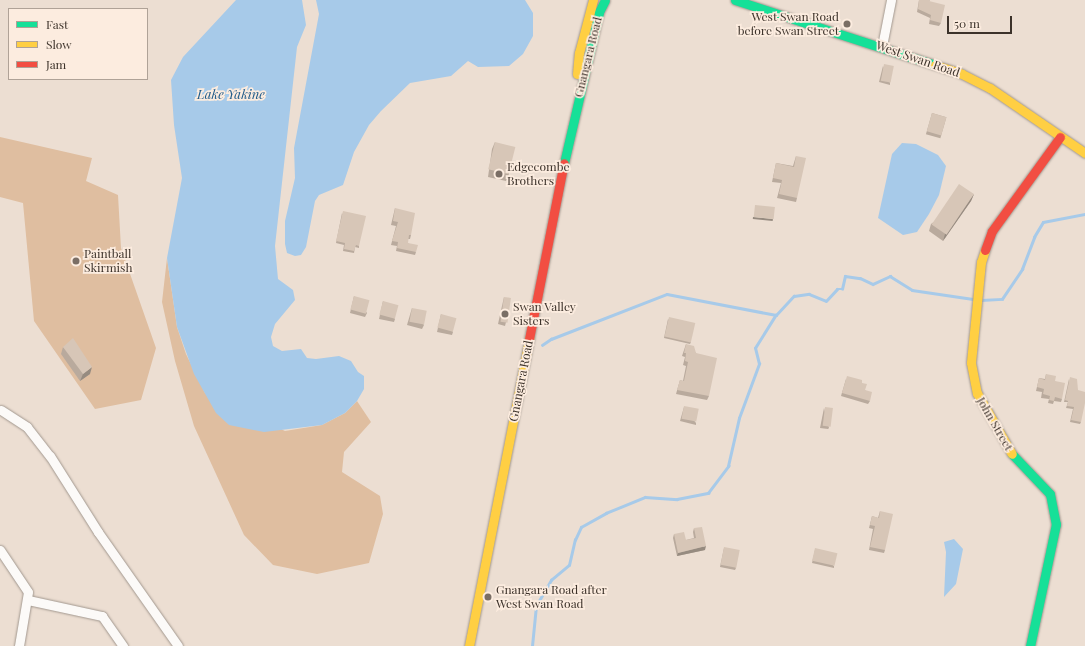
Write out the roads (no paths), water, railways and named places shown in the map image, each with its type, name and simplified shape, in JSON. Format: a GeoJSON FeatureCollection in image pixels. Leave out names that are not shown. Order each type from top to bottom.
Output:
{"type":"FeatureCollection","features":[{"type":"Feature","properties":{"kind":"main road","name":"Gnangara Road"},"geometry":{"type":"LineString","coordinates":[[573,115],[579,53],[593,0]]}},
{"type":"Feature","properties":{"kind":"main road","name":"Gnangara Road"},"geometry":{"type":"LineString","coordinates":[[469,646],[573,115],[599,12],[605,0]]}},
{"type":"Feature","properties":{"kind":"main road","name":"West Swan Road"},"geometry":{"type":"LineString","coordinates":[[735,0],[882,46],[962,74],[990,88],[1085,153]]}},
{"type":"Feature","properties":{"kind":"main road","name":"John Street"},"geometry":{"type":"LineString","coordinates":[[1030,646],[1056,524],[1052,502],[1050,494],[1015,459],[996,429],[977,393],[971,363],[981,262],[992,231],[1060,137]]}},
{"type":"Feature","properties":{"kind":"street"},"geometry":{"type":"LineString","coordinates":[[882,46],[891,0]]}},
{"type":"Feature","properties":{"kind":"street"},"geometry":{"type":"LineString","coordinates":[[1,410],[27,427],[50,456],[98,532],[178,646]]}},
{"type":"Feature","properties":{"kind":"street"},"geometry":{"type":"LineString","coordinates":[[0,550],[28,592],[28,600],[19,646]]}},
{"type":"Feature","properties":{"kind":"street"},"geometry":{"type":"LineString","coordinates":[[28,600],[102,616],[123,646]]}},
{"type":"Feature","properties":{"kind":"water","name":"Lake Yakine"},"geometry":{"type":"Polygon","coordinates":[[[236,0],[302,0],[306,25],[297,47],[275,246],[278,279],[293,290],[295,300],[275,324],[271,337],[273,346],[282,351],[301,349],[307,358],[316,359],[339,356],[351,361],[358,372],[364,376],[364,389],[357,401],[345,413],[322,425],[264,432],[229,425],[216,413],[194,374],[177,327],[167,258],[182,178],[174,125],[171,80],[183,57],[236,0]]]}},
{"type":"Feature","properties":{"kind":"water"},"geometry":{"type":"Polygon","coordinates":[[[316,0],[525,0],[533,13],[533,36],[523,54],[509,66],[478,67],[468,61],[451,76],[410,83],[369,125],[354,152],[343,185],[319,195],[315,201],[306,247],[301,255],[295,256],[287,253],[285,244],[285,221],[295,178],[294,148],[319,14],[316,0]]]}},
{"type":"Feature","properties":{"kind":"water"},"geometry":{"type":"Polygon","coordinates":[[[902,143],[916,144],[938,155],[946,166],[939,195],[929,214],[917,232],[903,235],[878,218],[892,154],[902,143]]]}},
{"type":"Feature","properties":{"kind":"water"},"geometry":{"type":"Polygon","coordinates":[[[954,539],[963,549],[956,584],[944,597],[946,552],[944,542],[954,539]]]}},
{"type":"Feature","properties":{"kind":"waterway"},"geometry":{"type":"LineString","coordinates":[[981,300],[1002,299],[1022,269],[1034,237],[1043,222],[1085,214]]}},
{"type":"Feature","properties":{"kind":"waterway"},"geometry":{"type":"LineString","coordinates":[[532,646],[536,606],[551,580],[569,565],[575,540],[581,527],[606,513],[645,497],[677,499],[708,493],[728,466],[739,418],[759,364],[755,348],[776,315],[794,296],[809,294],[826,301],[837,289],[842,289],[845,276],[860,278],[873,284],[890,276],[912,290],[974,299]]}},
{"type":"Feature","properties":{"kind":"waterway"},"geometry":{"type":"LineString","coordinates":[[542,345],[551,339],[667,294],[776,315]]}},
{"type":"Feature","properties":{"kind":"place","name":"West Swan Road before Swan Street"},"geometry":{"type":"Point","coordinates":[847,24]}},
{"type":"Feature","properties":{"kind":"place","name":"Edgecombe Brothers"},"geometry":{"type":"Point","coordinates":[499,174]}},
{"type":"Feature","properties":{"kind":"place","name":"Paintball Skirmish"},"geometry":{"type":"Point","coordinates":[76,261]}},
{"type":"Feature","properties":{"kind":"place","name":"Swan Valley Sisters"},"geometry":{"type":"Point","coordinates":[505,314]}},
{"type":"Feature","properties":{"kind":"place","name":"Gnangara Road after West Swan Road"},"geometry":{"type":"Point","coordinates":[488,597]}}]}
